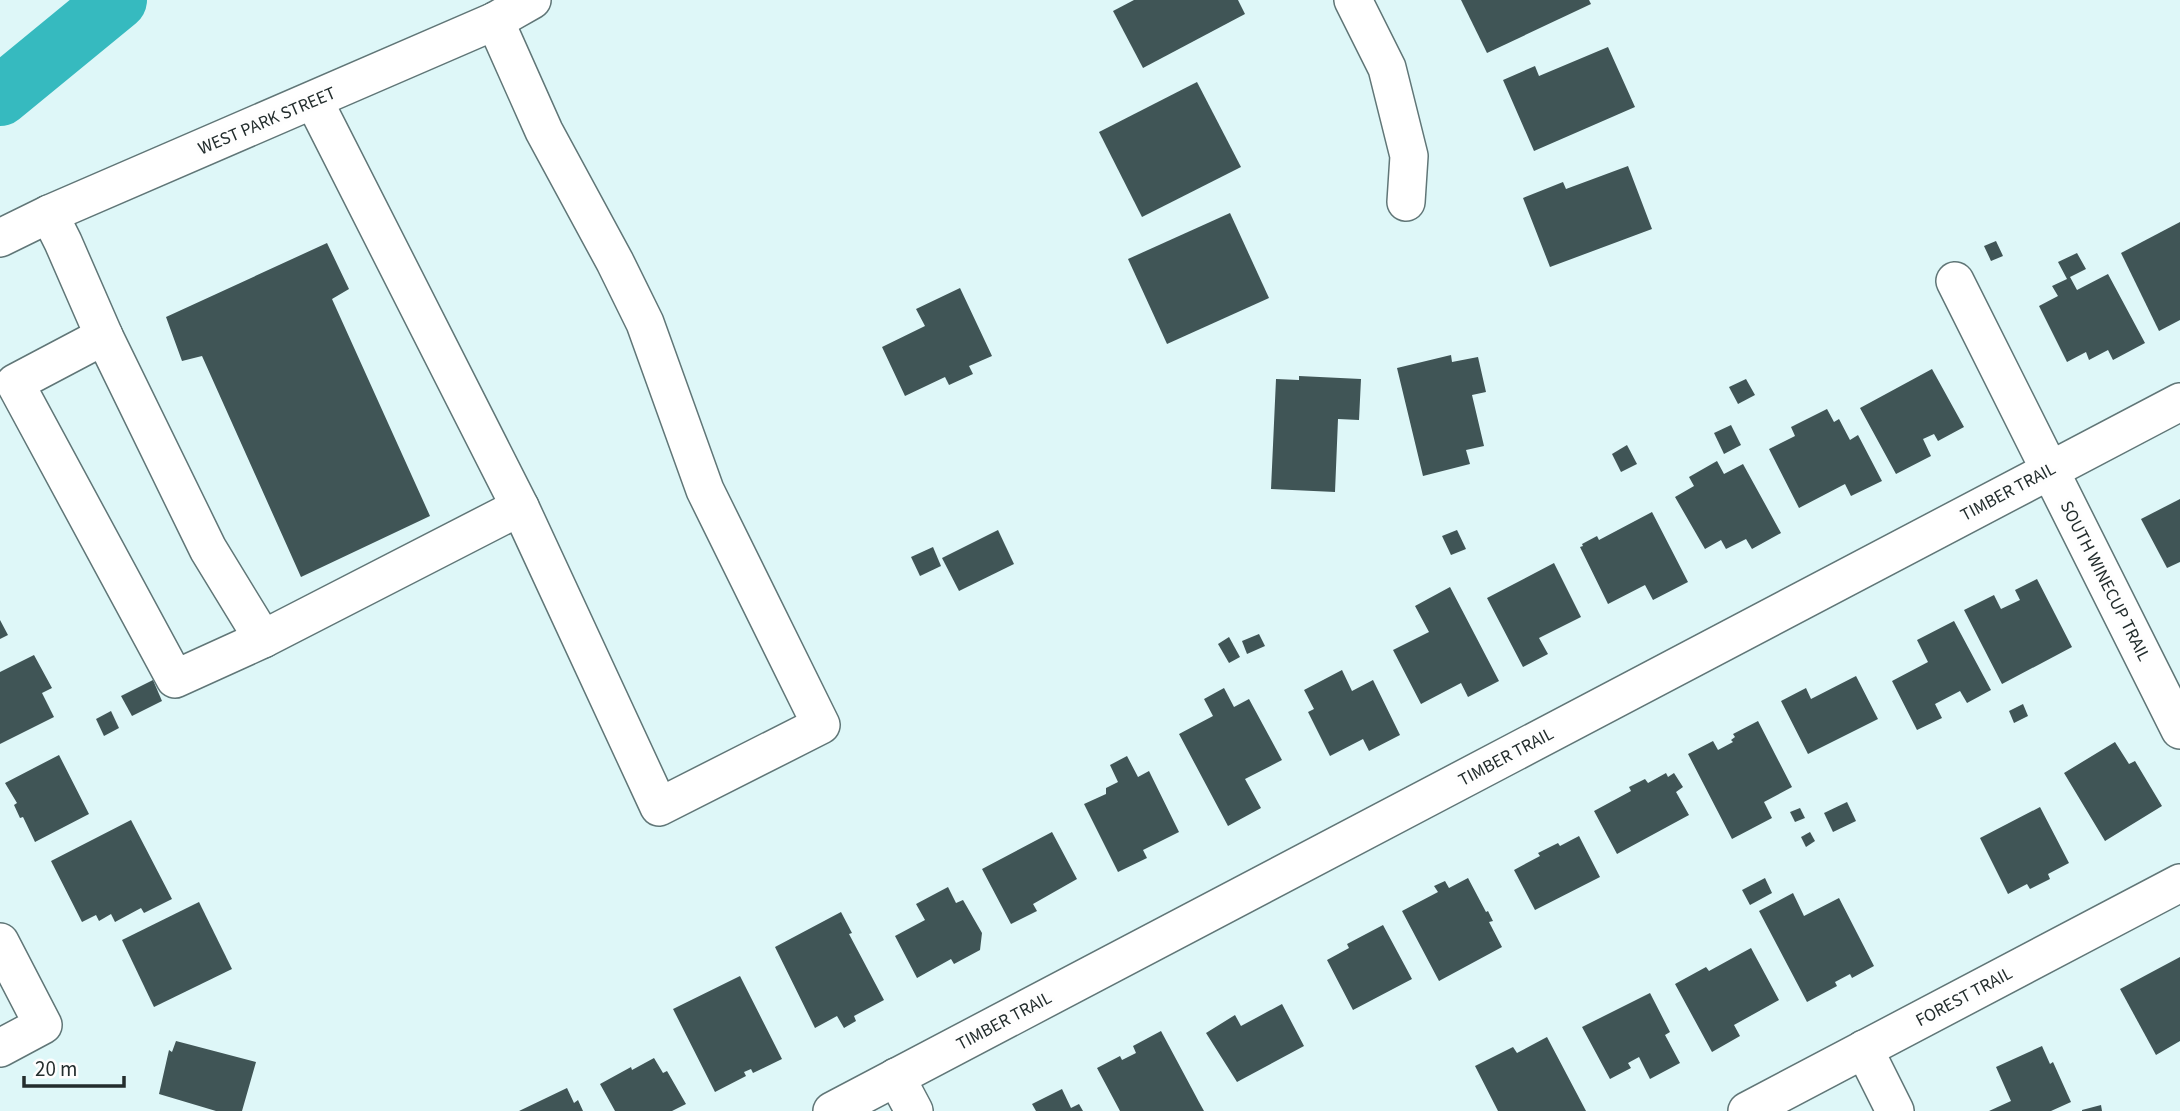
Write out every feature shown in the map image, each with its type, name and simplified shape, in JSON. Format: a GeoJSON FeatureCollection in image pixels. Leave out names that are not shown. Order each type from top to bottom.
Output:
{"type":"FeatureCollection","features":[{"type":"Feature","properties":{"kind":"street","name":"WEST PARK STREET"},"geometry":{"type":"LineString","coordinates":[[0,238],[49,214],[495,21],[532,0]]}},
{"type":"Feature","properties":{"kind":"street"},"geometry":{"type":"LineString","coordinates":[[1353,0],[1387,68],[1409,156],[1406,202]]}},
{"type":"Feature","properties":{"kind":"street"},"geometry":{"type":"LineString","coordinates":[[314,101],[520,507],[659,807],[821,725],[705,490],[645,323],[544,131],[495,21]]}},
{"type":"Feature","properties":{"kind":"street"},"geometry":{"type":"LineString","coordinates":[[49,214],[64,242],[104,336],[208,549],[263,639]]}},
{"type":"Feature","properties":{"kind":"street","name":"SOUTH WINECUP TRAIL"},"geometry":{"type":"LineString","coordinates":[[1955,281],[2180,730]]}},
{"type":"Feature","properties":{"kind":"street"},"geometry":{"type":"LineString","coordinates":[[104,336],[15,383],[175,679],[263,639],[520,507]]}},
{"type":"Feature","properties":{"kind":"street","name":"TIMBER TRAIL"},"geometry":{"type":"LineString","coordinates":[[832,1111],[2180,402]]}},
{"type":"Feature","properties":{"kind":"street","name":"FOREST TRAIL"},"geometry":{"type":"LineString","coordinates":[[1747,1111],[2180,883]]}},
{"type":"Feature","properties":{"kind":"street"},"geometry":{"type":"LineString","coordinates":[[0,942],[43,1025],[0,1048]]}},
{"type":"Feature","properties":{"kind":"street"},"geometry":{"type":"LineString","coordinates":[[1864,1049],[1895,1111]]}},
{"type":"Feature","properties":{"kind":"street"},"geometry":{"type":"LineString","coordinates":[[896,1077],[914,1111]]}},
{"type":"Feature","properties":{"kind":"building"},"geometry":{"type":"Polygon","coordinates":[[[1134,0],[1238,0],[1245,14],[1143,68],[1113,11],[1134,0]]]}},
{"type":"Feature","properties":{"kind":"building"},"geometry":{"type":"Polygon","coordinates":[[[1461,0],[1589,0],[1591,4],[1487,53],[1461,0]]]}},
{"type":"Feature","properties":{"kind":"building"},"geometry":{"type":"Polygon","coordinates":[[[1608,47],[1635,107],[1534,151],[1503,80],[1535,66],[1539,76],[1608,47]]]}},
{"type":"Feature","properties":{"kind":"building"},"geometry":{"type":"Polygon","coordinates":[[[1197,82],[1241,167],[1142,217],[1099,132],[1197,82]]]}},
{"type":"Feature","properties":{"kind":"building"},"geometry":{"type":"Polygon","coordinates":[[[1628,166],[1652,229],[1550,267],[1523,198],[1563,182],[1566,189],[1628,166]]]}},
{"type":"Feature","properties":{"kind":"building"},"geometry":{"type":"Polygon","coordinates":[[[1230,213],[1269,298],[1167,344],[1128,259],[1230,213]]]}},
{"type":"Feature","properties":{"kind":"building"},"geometry":{"type":"Polygon","coordinates":[[[2180,222],[2180,320],[2159,331],[2121,253],[2180,222]]]}},
{"type":"Feature","properties":{"kind":"building"},"geometry":{"type":"Polygon","coordinates":[[[1996,241],[2003,256],[1991,261],[1984,246],[1996,241]]]}},
{"type":"Feature","properties":{"kind":"building"},"geometry":{"type":"Polygon","coordinates":[[[327,243],[349,289],[332,299],[430,516],[301,577],[202,356],[182,361],[166,317],[327,243]]]}},
{"type":"Feature","properties":{"kind":"building"},"geometry":{"type":"Polygon","coordinates":[[[2077,253],[2086,269],[2070,277],[2077,290],[2108,274],[2145,343],[2113,360],[2108,350],[2089,360],[2086,352],[2067,362],[2039,306],[2058,296],[2052,286],[2067,279],[2058,262],[2077,253]]]}},
{"type":"Feature","properties":{"kind":"building"},"geometry":{"type":"Polygon","coordinates":[[[960,288],[992,356],[969,366],[973,374],[949,385],[945,377],[905,396],[882,347],[925,326],[916,309],[960,288]]]}},
{"type":"Feature","properties":{"kind":"building"},"geometry":{"type":"Polygon","coordinates":[[[1451,355],[1452,362],[1478,357],[1486,392],[1472,395],[1484,446],[1466,450],[1470,464],[1423,476],[1397,368],[1451,355]]]}},
{"type":"Feature","properties":{"kind":"building"},"geometry":{"type":"Polygon","coordinates":[[[1932,369],[1964,427],[1938,441],[1934,434],[1923,439],[1931,456],[1896,474],[1860,408],[1932,369]]]}},
{"type":"Feature","properties":{"kind":"building"},"geometry":{"type":"Polygon","coordinates":[[[1299,376],[1361,379],[1359,420],[1338,419],[1335,492],[1271,489],[1276,379],[1299,380],[1299,376]]]}},
{"type":"Feature","properties":{"kind":"building"},"geometry":{"type":"Polygon","coordinates":[[[1746,379],[1755,395],[1738,404],[1729,387],[1746,379]]]}},
{"type":"Feature","properties":{"kind":"building"},"geometry":{"type":"Polygon","coordinates":[[[1827,409],[1834,422],[1839,419],[1850,440],[1858,435],[1882,481],[1851,496],[1845,484],[1799,508],[1769,449],[1795,436],[1791,427],[1827,409]]]}},
{"type":"Feature","properties":{"kind":"building"},"geometry":{"type":"Polygon","coordinates":[[[1731,425],[1741,445],[1724,454],[1714,433],[1731,425]]]}},
{"type":"Feature","properties":{"kind":"building"},"geometry":{"type":"Polygon","coordinates":[[[1627,445],[1637,464],[1621,472],[1612,454],[1627,445]]]}},
{"type":"Feature","properties":{"kind":"building"},"geometry":{"type":"Polygon","coordinates":[[[1717,461],[1724,474],[1743,464],[1781,533],[1752,549],[1746,539],[1726,549],[1721,540],[1705,549],[1675,497],[1694,486],[1689,477],[1717,461]]]}},
{"type":"Feature","properties":{"kind":"building"},"geometry":{"type":"Polygon","coordinates":[[[2180,499],[2180,562],[2167,568],[2141,519],[2180,499]]]}},
{"type":"Feature","properties":{"kind":"building"},"geometry":{"type":"Polygon","coordinates":[[[1652,512],[1688,582],[1653,600],[1645,585],[1608,604],[1580,547],[1597,536],[1599,540],[1652,512]]]}},
{"type":"Feature","properties":{"kind":"building"},"geometry":{"type":"Polygon","coordinates":[[[998,530],[1014,564],[959,591],[942,558],[998,530]]]}},
{"type":"Feature","properties":{"kind":"building"},"geometry":{"type":"Polygon","coordinates":[[[1457,530],[1466,549],[1451,555],[1442,536],[1457,530]]]}},
{"type":"Feature","properties":{"kind":"building"},"geometry":{"type":"Polygon","coordinates":[[[933,547],[941,566],[920,576],[911,557],[933,547]]]}},
{"type":"Feature","properties":{"kind":"building"},"geometry":{"type":"Polygon","coordinates":[[[1554,563],[1581,617],[1539,638],[1548,654],[1523,667],[1487,598],[1554,563]]]}},
{"type":"Feature","properties":{"kind":"building"},"geometry":{"type":"Polygon","coordinates":[[[2037,579],[2072,647],[2002,684],[1964,610],[1994,595],[2001,609],[2020,600],[2015,590],[2037,579]]]}},
{"type":"Feature","properties":{"kind":"building"},"geometry":{"type":"Polygon","coordinates":[[[1450,587],[1499,681],[1468,697],[1461,683],[1421,704],[1393,650],[1429,632],[1415,606],[1450,587]]]}},
{"type":"Feature","properties":{"kind":"building"},"geometry":{"type":"Polygon","coordinates":[[[0,620],[8,635],[0,639],[0,620]]]}},
{"type":"Feature","properties":{"kind":"building"},"geometry":{"type":"Polygon","coordinates":[[[1954,621],[1991,690],[1967,703],[1960,691],[1935,704],[1942,718],[1917,730],[1892,681],[1928,662],[1917,640],[1954,621]]]}},
{"type":"Feature","properties":{"kind":"building"},"geometry":{"type":"Polygon","coordinates":[[[1259,634],[1265,646],[1247,654],[1242,641],[1259,634]]]}},
{"type":"Feature","properties":{"kind":"building"},"geometry":{"type":"Polygon","coordinates":[[[1229,637],[1240,657],[1229,663],[1218,644],[1229,637]]]}},
{"type":"Feature","properties":{"kind":"building"},"geometry":{"type":"Polygon","coordinates":[[[34,655],[52,688],[42,693],[54,717],[0,744],[0,672],[34,655]]]}},
{"type":"Feature","properties":{"kind":"building"},"geometry":{"type":"Polygon","coordinates":[[[1342,670],[1352,691],[1373,680],[1400,735],[1369,751],[1363,739],[1330,756],[1308,712],[1314,709],[1304,690],[1342,670]]]}},
{"type":"Feature","properties":{"kind":"building"},"geometry":{"type":"Polygon","coordinates":[[[1856,676],[1878,719],[1808,754],[1781,701],[1806,688],[1811,699],[1856,676]]]}},
{"type":"Feature","properties":{"kind":"building"},"geometry":{"type":"Polygon","coordinates":[[[153,680],[162,701],[132,716],[121,696],[153,680]]]}},
{"type":"Feature","properties":{"kind":"building"},"geometry":{"type":"Polygon","coordinates":[[[1224,688],[1234,707],[1249,699],[1282,760],[1245,779],[1261,808],[1228,826],[1179,734],[1213,716],[1204,699],[1224,688]]]}},
{"type":"Feature","properties":{"kind":"building"},"geometry":{"type":"Polygon","coordinates":[[[2023,704],[2028,716],[2014,723],[2009,711],[2023,704]]]}},
{"type":"Feature","properties":{"kind":"building"},"geometry":{"type":"Polygon","coordinates":[[[111,711],[119,728],[104,736],[96,719],[111,711]]]}},
{"type":"Feature","properties":{"kind":"building"},"geometry":{"type":"Polygon","coordinates":[[[1758,721],[1792,787],[1764,802],[1772,818],[1732,839],[1688,754],[1713,741],[1718,750],[1733,742],[1733,734],[1758,721]]]}},
{"type":"Feature","properties":{"kind":"building"},"geometry":{"type":"Polygon","coordinates":[[[2115,742],[2129,764],[2135,761],[2162,806],[2105,841],[2064,773],[2115,742]]]}},
{"type":"Feature","properties":{"kind":"building"},"geometry":{"type":"Polygon","coordinates":[[[59,755],[89,814],[35,842],[23,817],[20,818],[14,805],[17,803],[5,783],[59,755]]]}},
{"type":"Feature","properties":{"kind":"building"},"geometry":{"type":"Polygon","coordinates":[[[1127,756],[1138,777],[1149,771],[1179,832],[1143,850],[1147,858],[1118,872],[1084,804],[1106,794],[1106,788],[1118,782],[1110,765],[1127,756]]]}},
{"type":"Feature","properties":{"kind":"building"},"geometry":{"type":"Polygon","coordinates":[[[1666,773],[1668,777],[1674,773],[1683,787],[1676,792],[1689,815],[1617,854],[1594,811],[1631,791],[1629,787],[1645,779],[1648,783],[1666,773]]]}},
{"type":"Feature","properties":{"kind":"building"},"geometry":{"type":"Polygon","coordinates":[[[1847,802],[1856,821],[1833,832],[1824,813],[1847,802]]]}},
{"type":"Feature","properties":{"kind":"building"},"geometry":{"type":"Polygon","coordinates":[[[2040,807],[2069,863],[2048,874],[2050,879],[2030,889],[2027,884],[2008,894],[1980,838],[2040,807]]]}},
{"type":"Feature","properties":{"kind":"building"},"geometry":{"type":"Polygon","coordinates":[[[1800,808],[1805,818],[1795,822],[1790,812],[1800,808]]]}},
{"type":"Feature","properties":{"kind":"building"},"geometry":{"type":"Polygon","coordinates":[[[131,820],[172,899],[144,913],[141,908],[115,922],[111,914],[99,921],[96,915],[82,922],[51,861],[131,820]]]}},
{"type":"Feature","properties":{"kind":"building"},"geometry":{"type":"Polygon","coordinates":[[[1052,832],[1077,879],[1033,904],[1037,911],[1011,924],[982,869],[1052,832]]]}},
{"type":"Feature","properties":{"kind":"building"},"geometry":{"type":"Polygon","coordinates":[[[1810,832],[1815,841],[1806,847],[1801,837],[1810,832]]]}},
{"type":"Feature","properties":{"kind":"building"},"geometry":{"type":"Polygon","coordinates":[[[1579,836],[1600,877],[1535,910],[1514,870],[1540,856],[1538,853],[1579,836]]]}},
{"type":"Feature","properties":{"kind":"building"},"geometry":{"type":"Polygon","coordinates":[[[1468,878],[1493,921],[1489,922],[1502,947],[1439,981],[1402,911],[1438,892],[1434,886],[1445,881],[1449,888],[1468,878]]]}},
{"type":"Feature","properties":{"kind":"building"},"geometry":{"type":"Polygon","coordinates":[[[1765,878],[1772,893],[1750,905],[1742,890],[1765,878]]]}},
{"type":"Feature","properties":{"kind":"building"},"geometry":{"type":"Polygon","coordinates":[[[948,887],[956,903],[963,900],[982,933],[980,950],[954,964],[951,959],[917,978],[895,936],[925,920],[916,904],[948,887]]]}},
{"type":"Feature","properties":{"kind":"building"},"geometry":{"type":"Polygon","coordinates":[[[1793,893],[1804,916],[1839,898],[1874,966],[1852,978],[1850,974],[1835,982],[1837,986],[1807,1002],[1759,911],[1793,893]]]}},
{"type":"Feature","properties":{"kind":"building"},"geometry":{"type":"Polygon","coordinates":[[[199,902],[232,969],[154,1007],[122,940],[199,902]]]}},
{"type":"Feature","properties":{"kind":"building"},"geometry":{"type":"Polygon","coordinates":[[[841,912],[852,933],[849,934],[884,1000],[854,1016],[856,1021],[844,1028],[837,1016],[815,1028],[775,947],[841,912]]]}},
{"type":"Feature","properties":{"kind":"building"},"geometry":{"type":"Polygon","coordinates":[[[1383,925],[1412,979],[1353,1010],[1327,960],[1349,948],[1347,944],[1383,925]]]}},
{"type":"Feature","properties":{"kind":"building"},"geometry":{"type":"Polygon","coordinates":[[[1751,948],[1779,1000],[1734,1025],[1740,1036],[1712,1052],[1675,984],[1706,967],[1709,971],[1751,948]]]}},
{"type":"Feature","properties":{"kind":"building"},"geometry":{"type":"Polygon","coordinates":[[[2180,957],[2180,1041],[2156,1055],[2120,989],[2180,957]]]}},
{"type":"Feature","properties":{"kind":"building"},"geometry":{"type":"Polygon","coordinates":[[[740,976],[782,1059],[753,1073],[751,1069],[744,1072],[746,1076],[715,1092],[673,1009],[740,976]]]}},
{"type":"Feature","properties":{"kind":"building"},"geometry":{"type":"Polygon","coordinates":[[[1650,993],[1670,1032],[1665,1035],[1680,1063],[1650,1079],[1639,1057],[1628,1063],[1631,1068],[1610,1079],[1582,1027],[1650,993]]]}},
{"type":"Feature","properties":{"kind":"building"},"geometry":{"type":"Polygon","coordinates":[[[1282,1004],[1304,1046],[1237,1082],[1206,1033],[1235,1015],[1241,1026],[1282,1004]]]}},
{"type":"Feature","properties":{"kind":"building"},"geometry":{"type":"Polygon","coordinates":[[[1161,1031],[1204,1111],[1120,1111],[1097,1068],[1120,1056],[1122,1060],[1136,1053],[1133,1046],[1161,1031]]]}},
{"type":"Feature","properties":{"kind":"building"},"geometry":{"type":"Polygon","coordinates":[[[1547,1037],[1586,1111],[1498,1111],[1475,1066],[1513,1047],[1517,1053],[1547,1037]]]}},
{"type":"Feature","properties":{"kind":"building"},"geometry":{"type":"Polygon","coordinates":[[[176,1041],[256,1062],[242,1111],[216,1111],[159,1094],[169,1050],[172,1052],[176,1041]]]}},
{"type":"Feature","properties":{"kind":"building"},"geometry":{"type":"Polygon","coordinates":[[[2042,1046],[2050,1064],[2053,1062],[2071,1102],[2051,1111],[1989,1111],[2011,1101],[1996,1067],[2042,1046]]]}},
{"type":"Feature","properties":{"kind":"building"},"geometry":{"type":"Polygon","coordinates":[[[654,1058],[663,1073],[667,1071],[686,1104],[672,1111],[615,1111],[600,1084],[654,1058]]]}},
{"type":"Feature","properties":{"kind":"building"},"geometry":{"type":"Polygon","coordinates":[[[567,1088],[574,1103],[578,1100],[583,1111],[519,1111],[567,1088]]]}},
{"type":"Feature","properties":{"kind":"building"},"geometry":{"type":"Polygon","coordinates":[[[1062,1089],[1071,1108],[1079,1104],[1083,1111],[1036,1111],[1032,1104],[1062,1089]]]}},
{"type":"Feature","properties":{"kind":"building"},"geometry":{"type":"Polygon","coordinates":[[[2101,1105],[2102,1111],[2082,1111],[2082,1110],[2101,1105]]]}},
{"type":"Feature","properties":{"kind":"waterway"},"geometry":{"type":"LineString","coordinates":[[0,96],[117,0]]}}]}
